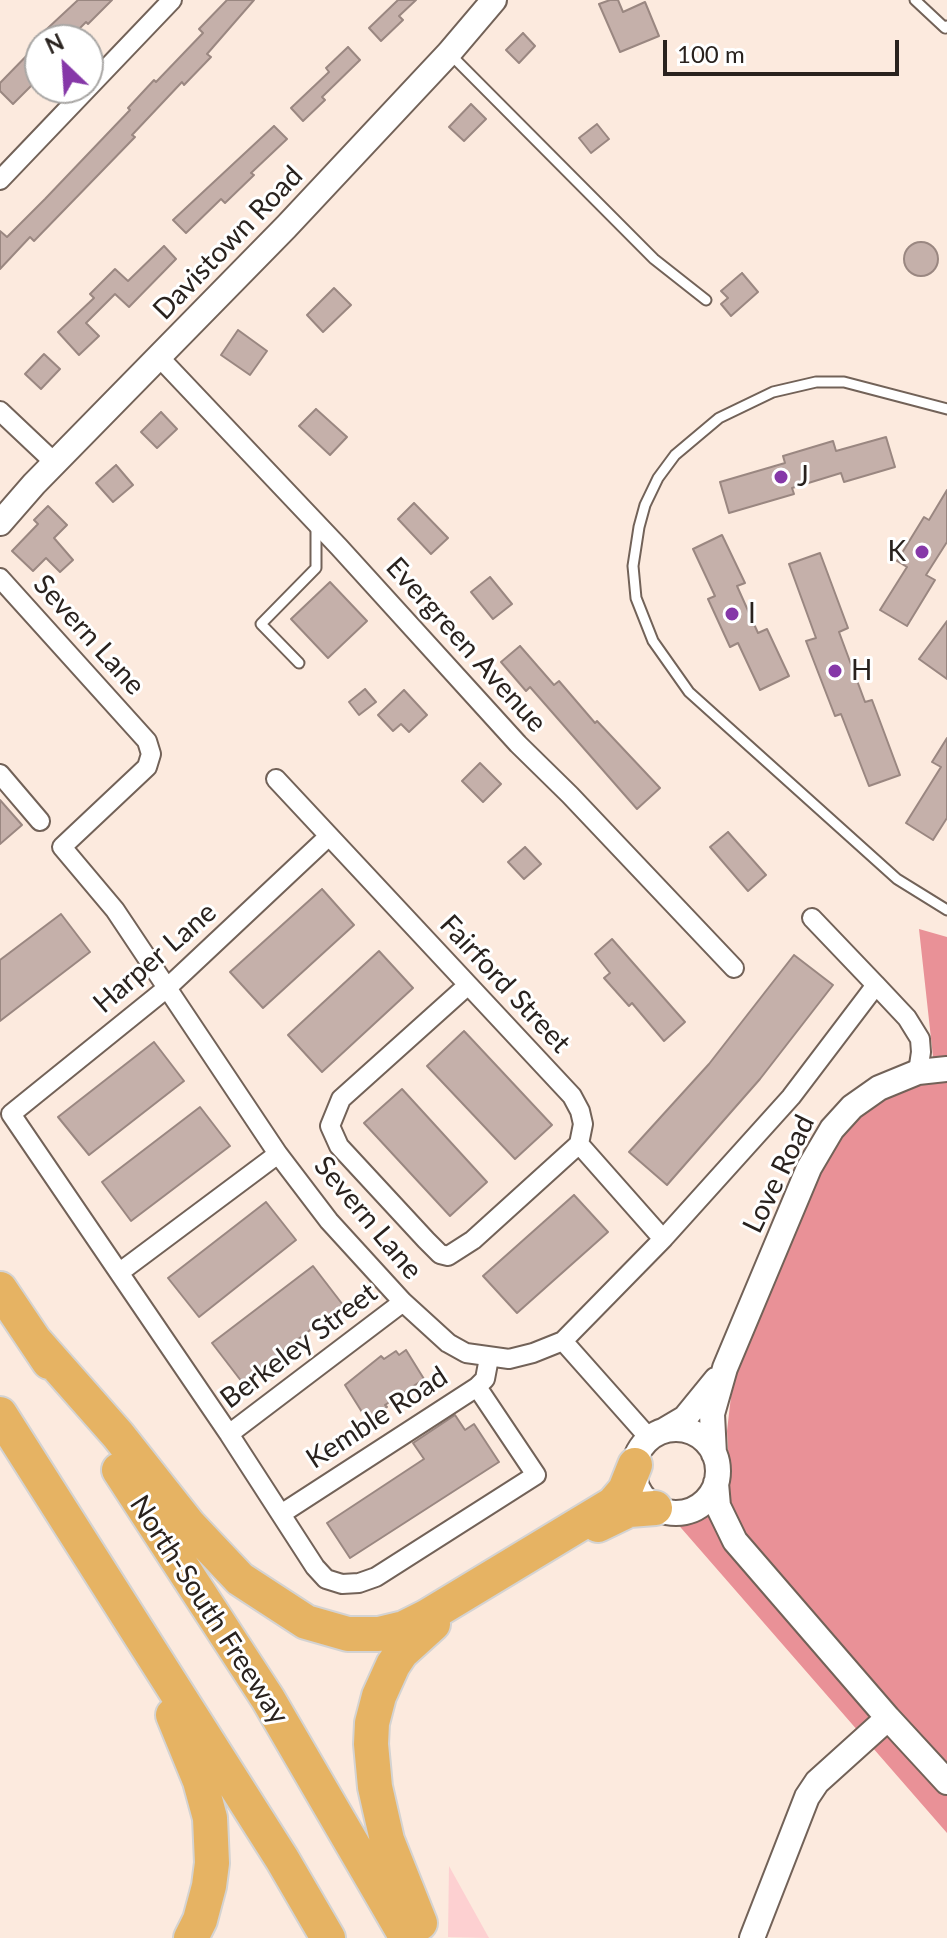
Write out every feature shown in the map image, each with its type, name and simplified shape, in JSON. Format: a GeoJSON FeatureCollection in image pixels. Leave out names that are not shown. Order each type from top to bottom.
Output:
{"type":"FeatureCollection","features":[{"type":"Feature","properties":{"kind":"highway","name":"North-South Freeway"},"geometry":{"type":"LineString","coordinates":[[0,1289],[268,1699],[407,1938]]}},
{"type":"Feature","properties":{"kind":"highway"},"geometry":{"type":"LineString","coordinates":[[36,1342],[118,1435],[189,1525],[240,1579],[306,1622],[348,1634],[379,1634],[404,1628],[613,1504],[625,1490],[648,1446]]}},
{"type":"Feature","properties":{"kind":"highway"},"geometry":{"type":"LineString","coordinates":[[0,1414],[282,1859],[328,1938]]}},
{"type":"Feature","properties":{"kind":"highway"},"geometry":{"type":"LineString","coordinates":[[426,1938],[387,1840],[372,1766],[372,1723],[379,1696],[393,1665],[401,1653],[433,1624],[611,1517],[629,1510],[667,1510]]}},
{"type":"Feature","properties":{"kind":"highway"},"geometry":{"type":"LineString","coordinates":[[93,1558],[172,1713],[200,1781],[210,1818],[212,1863],[204,1908],[191,1938]]}},
{"type":"Feature","properties":{"kind":"street"},"geometry":{"type":"LineString","coordinates":[[0,180],[172,0]]}},
{"type":"Feature","properties":{"kind":"street","name":"Davistown Road"},"geometry":{"type":"LineString","coordinates":[[0,523],[286,227],[449,53],[494,0]]}},
{"type":"Feature","properties":{"kind":"street","name":"Evergreen Avenue"},"geometry":{"type":"LineString","coordinates":[[159,357],[317,523],[518,744],[734,968]]}},
{"type":"Feature","properties":{"kind":"street"},"geometry":{"type":"LineString","coordinates":[[0,411],[55,463]]}},
{"type":"Feature","properties":{"kind":"street","name":"Severn Lane"},"geometry":{"type":"LineString","coordinates":[[0,578],[147,741],[151,754],[147,767],[62,847],[115,910],[278,1154],[329,1221],[403,1302],[448,1343],[466,1353],[509,1359],[563,1341],[663,1239],[791,1097],[876,985]]}},
{"type":"Feature","properties":{"kind":"street"},"geometry":{"type":"LineString","coordinates":[[0,774],[40,821]]}},
{"type":"Feature","properties":{"kind":"street","name":"Fairford Street"},"geometry":{"type":"LineString","coordinates":[[276,779],[572,1096],[583,1124],[579,1144]]}},
{"type":"Feature","properties":{"kind":"street","name":"Harper Lane"},"geometry":{"type":"LineString","coordinates":[[120,1272],[11,1114],[167,988],[329,836]]}},
{"type":"Feature","properties":{"kind":"street"},"geometry":{"type":"LineString","coordinates":[[812,918],[907,1018],[920,1039],[918,1072]]}},
{"type":"Feature","properties":{"kind":"street"},"geometry":{"type":"LineString","coordinates":[[468,985],[341,1099],[330,1126],[339,1146],[440,1254],[448,1256],[473,1240],[579,1144],[663,1239]]}},
{"type":"Feature","properties":{"kind":"street","name":"Love Road"},"geometry":{"type":"LineString","coordinates":[[714,1454],[712,1414],[725,1368],[809,1168],[832,1129],[852,1107],[879,1088],[918,1072],[947,1069]]}},
{"type":"Feature","properties":{"kind":"street"},"geometry":{"type":"LineString","coordinates":[[278,1154],[120,1272],[315,1567],[326,1579],[342,1584],[359,1583],[376,1577],[536,1475],[477,1387]]}},
{"type":"Feature","properties":{"kind":"street","name":"Berkeley Street"},"geometry":{"type":"LineString","coordinates":[[229,1434],[403,1302]]}},
{"type":"Feature","properties":{"kind":"street"},"geometry":{"type":"LineString","coordinates":[[563,1341],[648,1446]]}},
{"type":"Feature","properties":{"kind":"street","name":"Kemble Road"},"geometry":{"type":"LineString","coordinates":[[281,1514],[477,1387],[485,1379],[489,1358]]}},
{"type":"Feature","properties":{"kind":"street","name":"Love Road"},"geometry":{"type":"LineString","coordinates":[[648,1446],[691,1412],[725,1368]]}},
{"type":"Feature","properties":{"kind":"street"},"geometry":{"type":"LineString","coordinates":[[735,1541],[667,1510],[639,1491],[648,1446],[676,1430],[693,1433],[705,1442],[714,1454],[717,1465],[718,1506],[735,1541],[947,1782]]}},
{"type":"Feature","properties":{"kind":"street"},"geometry":{"type":"LineString","coordinates":[[667,1510],[692,1510],[705,1501],[716,1483]]}},
{"type":"Feature","properties":{"kind":"street"},"geometry":{"type":"LineString","coordinates":[[752,1938],[807,1797],[817,1782],[888,1718]]}},
{"type":"Feature","properties":{"kind":"lane"},"geometry":{"type":"LineString","coordinates":[[915,0],[945,28],[947,26]]}},
{"type":"Feature","properties":{"kind":"lane"},"geometry":{"type":"LineString","coordinates":[[449,53],[654,259],[706,300]]}},
{"type":"Feature","properties":{"kind":"lane"},"geometry":{"type":"LineString","coordinates":[[947,409],[844,382],[816,382],[773,392],[719,418],[675,455],[658,478],[645,505],[633,566],[636,598],[653,641],[689,692],[897,879],[947,910]]}},
{"type":"Feature","properties":{"kind":"lane"},"geometry":{"type":"LineString","coordinates":[[299,663],[261,624],[316,568],[317,523]]}},
{"type":"Feature","properties":{"kind":"shaded area"},"geometry":{"type":"Polygon","coordinates":[[[919,929],[947,937],[947,1833],[675,1521],[730,1483],[727,1431],[733,1379],[800,1204],[842,1127],[874,1100],[935,1075],[919,929]]]}},
{"type":"Feature","properties":{"kind":"shaded area"},"geometry":{"type":"Polygon","coordinates":[[[449,1866],[489,1938],[448,1937],[449,1866]]]}},
{"type":"Feature","properties":{"kind":"building"},"geometry":{"type":"Polygon","coordinates":[[[78,0],[112,0],[88,24],[52,24],[78,0]]]}},
{"type":"Feature","properties":{"kind":"building"},"geometry":{"type":"Polygon","coordinates":[[[227,0],[254,0],[207,54],[211,57],[184,85],[182,82],[132,135],[135,137],[34,241],[30,237],[0,269],[0,231],[7,237],[45,199],[130,110],[128,108],[154,80],[156,82],[203,33],[199,29],[227,0]]]}},
{"type":"Feature","properties":{"kind":"building"},"geometry":{"type":"Polygon","coordinates":[[[398,0],[416,0],[399,16],[403,20],[381,41],[369,28],[398,0]]]}},
{"type":"Feature","properties":{"kind":"building"},"geometry":{"type":"Polygon","coordinates":[[[618,0],[623,12],[645,2],[659,36],[620,52],[599,4],[618,0]]]}},
{"type":"Feature","properties":{"kind":"building"},"geometry":{"type":"Polygon","coordinates":[[[523,33],[535,46],[519,63],[506,50],[523,33]]]}},
{"type":"Feature","properties":{"kind":"building"},"geometry":{"type":"Polygon","coordinates":[[[348,47],[360,60],[322,97],[325,100],[303,121],[291,108],[329,72],[326,68],[348,47]]]}},
{"type":"Feature","properties":{"kind":"building"},"geometry":{"type":"Polygon","coordinates":[[[24,58],[24,93],[13,104],[0,91],[0,83],[24,58]]]}},
{"type":"Feature","properties":{"kind":"building"},"geometry":{"type":"Polygon","coordinates":[[[471,104],[486,119],[464,141],[449,127],[471,104]]]}},
{"type":"Feature","properties":{"kind":"building"},"geometry":{"type":"Polygon","coordinates":[[[597,124],[609,139],[591,153],[579,138],[597,124]]]}},
{"type":"Feature","properties":{"kind":"building"},"geometry":{"type":"Polygon","coordinates":[[[274,126],[287,139],[225,203],[221,199],[186,233],[173,220],[274,126]]]}},
{"type":"Feature","properties":{"kind":"building"},"geometry":{"type":"Polygon","coordinates":[[[921,242],[933,247],[938,259],[933,271],[921,276],[909,271],[904,259],[909,247],[921,242]]]}},
{"type":"Feature","properties":{"kind":"building"},"geometry":{"type":"Polygon","coordinates":[[[164,246],[176,259],[129,307],[115,294],[86,323],[99,336],[79,355],[58,332],[94,298],[90,294],[115,269],[128,281],[164,246]]]}},
{"type":"Feature","properties":{"kind":"building"},"geometry":{"type":"Polygon","coordinates":[[[742,273],[758,292],[731,316],[721,304],[728,298],[721,291],[742,273]]]}},
{"type":"Feature","properties":{"kind":"building"},"geometry":{"type":"Polygon","coordinates":[[[334,288],[351,305],[323,332],[307,315],[334,288]]]}},
{"type":"Feature","properties":{"kind":"building"},"geometry":{"type":"Polygon","coordinates":[[[238,330],[267,351],[250,375],[221,355],[238,330]]]}},
{"type":"Feature","properties":{"kind":"building"},"geometry":{"type":"Polygon","coordinates":[[[44,354],[60,369],[41,389],[25,374],[44,354]]]}},
{"type":"Feature","properties":{"kind":"building"},"geometry":{"type":"Polygon","coordinates":[[[316,409],[347,437],[330,455],[299,426],[316,409]]]}},
{"type":"Feature","properties":{"kind":"building"},"geometry":{"type":"Polygon","coordinates":[[[161,412],[177,429],[157,448],[141,432],[161,412]]]}},
{"type":"Feature","properties":{"kind":"building","name":"J"},"geometry":{"type":"Polygon","coordinates":[[[886,437],[895,467],[844,482],[841,473],[792,488],[794,494],[729,513],[720,482],[785,463],[783,456],[833,441],[836,451],[886,437]]]}},
{"type":"Feature","properties":{"kind":"building"},"geometry":{"type":"Polygon","coordinates":[[[116,465],[133,485],[113,502],[96,483],[116,465]]]}},
{"type":"Feature","properties":{"kind":"building","name":"K"},"geometry":{"type":"Polygon","coordinates":[[[947,490],[947,542],[926,575],[935,580],[907,626],[880,610],[907,567],[897,561],[924,517],[929,520],[947,490]]]}},
{"type":"Feature","properties":{"kind":"building"},"geometry":{"type":"Polygon","coordinates":[[[414,503],[448,538],[431,554],[398,519],[414,503]]]}},
{"type":"Feature","properties":{"kind":"building"},"geometry":{"type":"Polygon","coordinates":[[[48,506],[67,525],[54,538],[73,560],[60,572],[46,558],[33,571],[12,551],[38,524],[34,520],[48,506]]]}},
{"type":"Feature","properties":{"kind":"building","name":"I"},"geometry":{"type":"Polygon","coordinates":[[[722,535],[745,583],[737,586],[758,633],[767,629],[789,676],[760,690],[738,643],[730,647],[708,599],[715,596],[693,549],[722,535]]]}},
{"type":"Feature","properties":{"kind":"building","name":"H"},"geometry":{"type":"Polygon","coordinates":[[[820,553],[848,628],[839,632],[865,702],[872,700],[900,775],[869,786],[841,714],[835,716],[806,641],[816,638],[789,564],[820,553]]]}},
{"type":"Feature","properties":{"kind":"building"},"geometry":{"type":"Polygon","coordinates":[[[490,577],[512,604],[493,619],[471,592],[490,577]]]}},
{"type":"Feature","properties":{"kind":"building"},"geometry":{"type":"Polygon","coordinates":[[[330,582],[367,621],[328,658],[291,619],[330,582]]]}},
{"type":"Feature","properties":{"kind":"building"},"geometry":{"type":"Polygon","coordinates":[[[947,621],[947,679],[919,659],[947,621]]]}},
{"type":"Feature","properties":{"kind":"building"},"geometry":{"type":"Polygon","coordinates":[[[520,646],[554,685],[559,681],[595,723],[597,721],[660,788],[637,809],[530,687],[526,691],[501,662],[520,646]]]}},
{"type":"Feature","properties":{"kind":"building"},"geometry":{"type":"Polygon","coordinates":[[[365,689],[376,702],[359,715],[349,702],[365,689]]]}},
{"type":"Feature","properties":{"kind":"building"},"geometry":{"type":"Polygon","coordinates":[[[404,690],[427,715],[409,732],[401,724],[393,731],[378,715],[404,690]]]}},
{"type":"Feature","properties":{"kind":"building"},"geometry":{"type":"Polygon","coordinates":[[[947,738],[947,818],[933,840],[906,823],[941,767],[932,762],[947,738]]]}},
{"type":"Feature","properties":{"kind":"building"},"geometry":{"type":"Polygon","coordinates":[[[480,763],[501,784],[483,802],[462,781],[480,763]]]}},
{"type":"Feature","properties":{"kind":"building"},"geometry":{"type":"Polygon","coordinates":[[[0,800],[22,825],[0,844],[0,800]]]}},
{"type":"Feature","properties":{"kind":"building"},"geometry":{"type":"Polygon","coordinates":[[[728,832],[766,875],[748,891],[710,847],[728,832]]]}},
{"type":"Feature","properties":{"kind":"building"},"geometry":{"type":"Polygon","coordinates":[[[525,847],[541,864],[524,879],[508,862],[525,847]]]}},
{"type":"Feature","properties":{"kind":"building"},"geometry":{"type":"Polygon","coordinates":[[[322,889],[354,925],[263,1008],[230,972],[322,889]]]}},
{"type":"Feature","properties":{"kind":"building"},"geometry":{"type":"Polygon","coordinates":[[[61,914],[90,952],[0,1021],[0,960],[61,914]]]}},
{"type":"Feature","properties":{"kind":"building"},"geometry":{"type":"Polygon","coordinates":[[[612,939],[685,1022],[664,1041],[632,1003],[629,1006],[604,978],[610,973],[595,954],[612,939]]]}},
{"type":"Feature","properties":{"kind":"building"},"geometry":{"type":"Polygon","coordinates":[[[379,951],[413,988],[322,1072],[288,1035],[379,951]]]}},
{"type":"Feature","properties":{"kind":"building"},"geometry":{"type":"Polygon","coordinates":[[[794,955],[833,985],[760,1079],[667,1185],[629,1152],[709,1064],[794,955]]]}},
{"type":"Feature","properties":{"kind":"building"},"geometry":{"type":"Polygon","coordinates":[[[464,1031],[552,1125],[515,1159],[427,1066],[464,1031]]]}},
{"type":"Feature","properties":{"kind":"building"},"geometry":{"type":"Polygon","coordinates":[[[154,1042],[184,1081],[89,1155],[58,1117],[154,1042]]]}},
{"type":"Feature","properties":{"kind":"building"},"geometry":{"type":"Polygon","coordinates":[[[402,1089],[487,1182],[450,1216],[364,1123],[402,1089]]]}},
{"type":"Feature","properties":{"kind":"building"},"geometry":{"type":"Polygon","coordinates":[[[200,1107],[230,1146],[131,1221],[102,1182],[200,1107]]]}},
{"type":"Feature","properties":{"kind":"building"},"geometry":{"type":"Polygon","coordinates":[[[574,1195],[608,1232],[517,1313],[483,1276],[574,1195]]]}},
{"type":"Feature","properties":{"kind":"building"},"geometry":{"type":"Polygon","coordinates":[[[266,1202],[296,1240],[199,1317],[168,1278],[266,1202]]]}},
{"type":"Feature","properties":{"kind":"building"},"geometry":{"type":"Polygon","coordinates":[[[313,1266],[343,1305],[242,1382],[212,1343],[313,1266]]]}},
{"type":"Feature","properties":{"kind":"building"},"geometry":{"type":"Polygon","coordinates":[[[406,1350],[424,1379],[367,1420],[345,1385],[381,1356],[384,1359],[396,1351],[399,1355],[406,1350]]]}},
{"type":"Feature","properties":{"kind":"building"},"geometry":{"type":"Polygon","coordinates":[[[455,1415],[465,1430],[474,1424],[499,1462],[350,1558],[327,1523],[424,1459],[413,1443],[455,1415]]]}},
{"type":"Feature","properties":{"kind":"place","name":"J"},"geometry":{"type":"Point","coordinates":[781,477]}},
{"type":"Feature","properties":{"kind":"place","name":"K"},"geometry":{"type":"Point","coordinates":[922,552]}},
{"type":"Feature","properties":{"kind":"place","name":"I"},"geometry":{"type":"Point","coordinates":[732,614]}},
{"type":"Feature","properties":{"kind":"place","name":"H"},"geometry":{"type":"Point","coordinates":[835,671]}}]}
